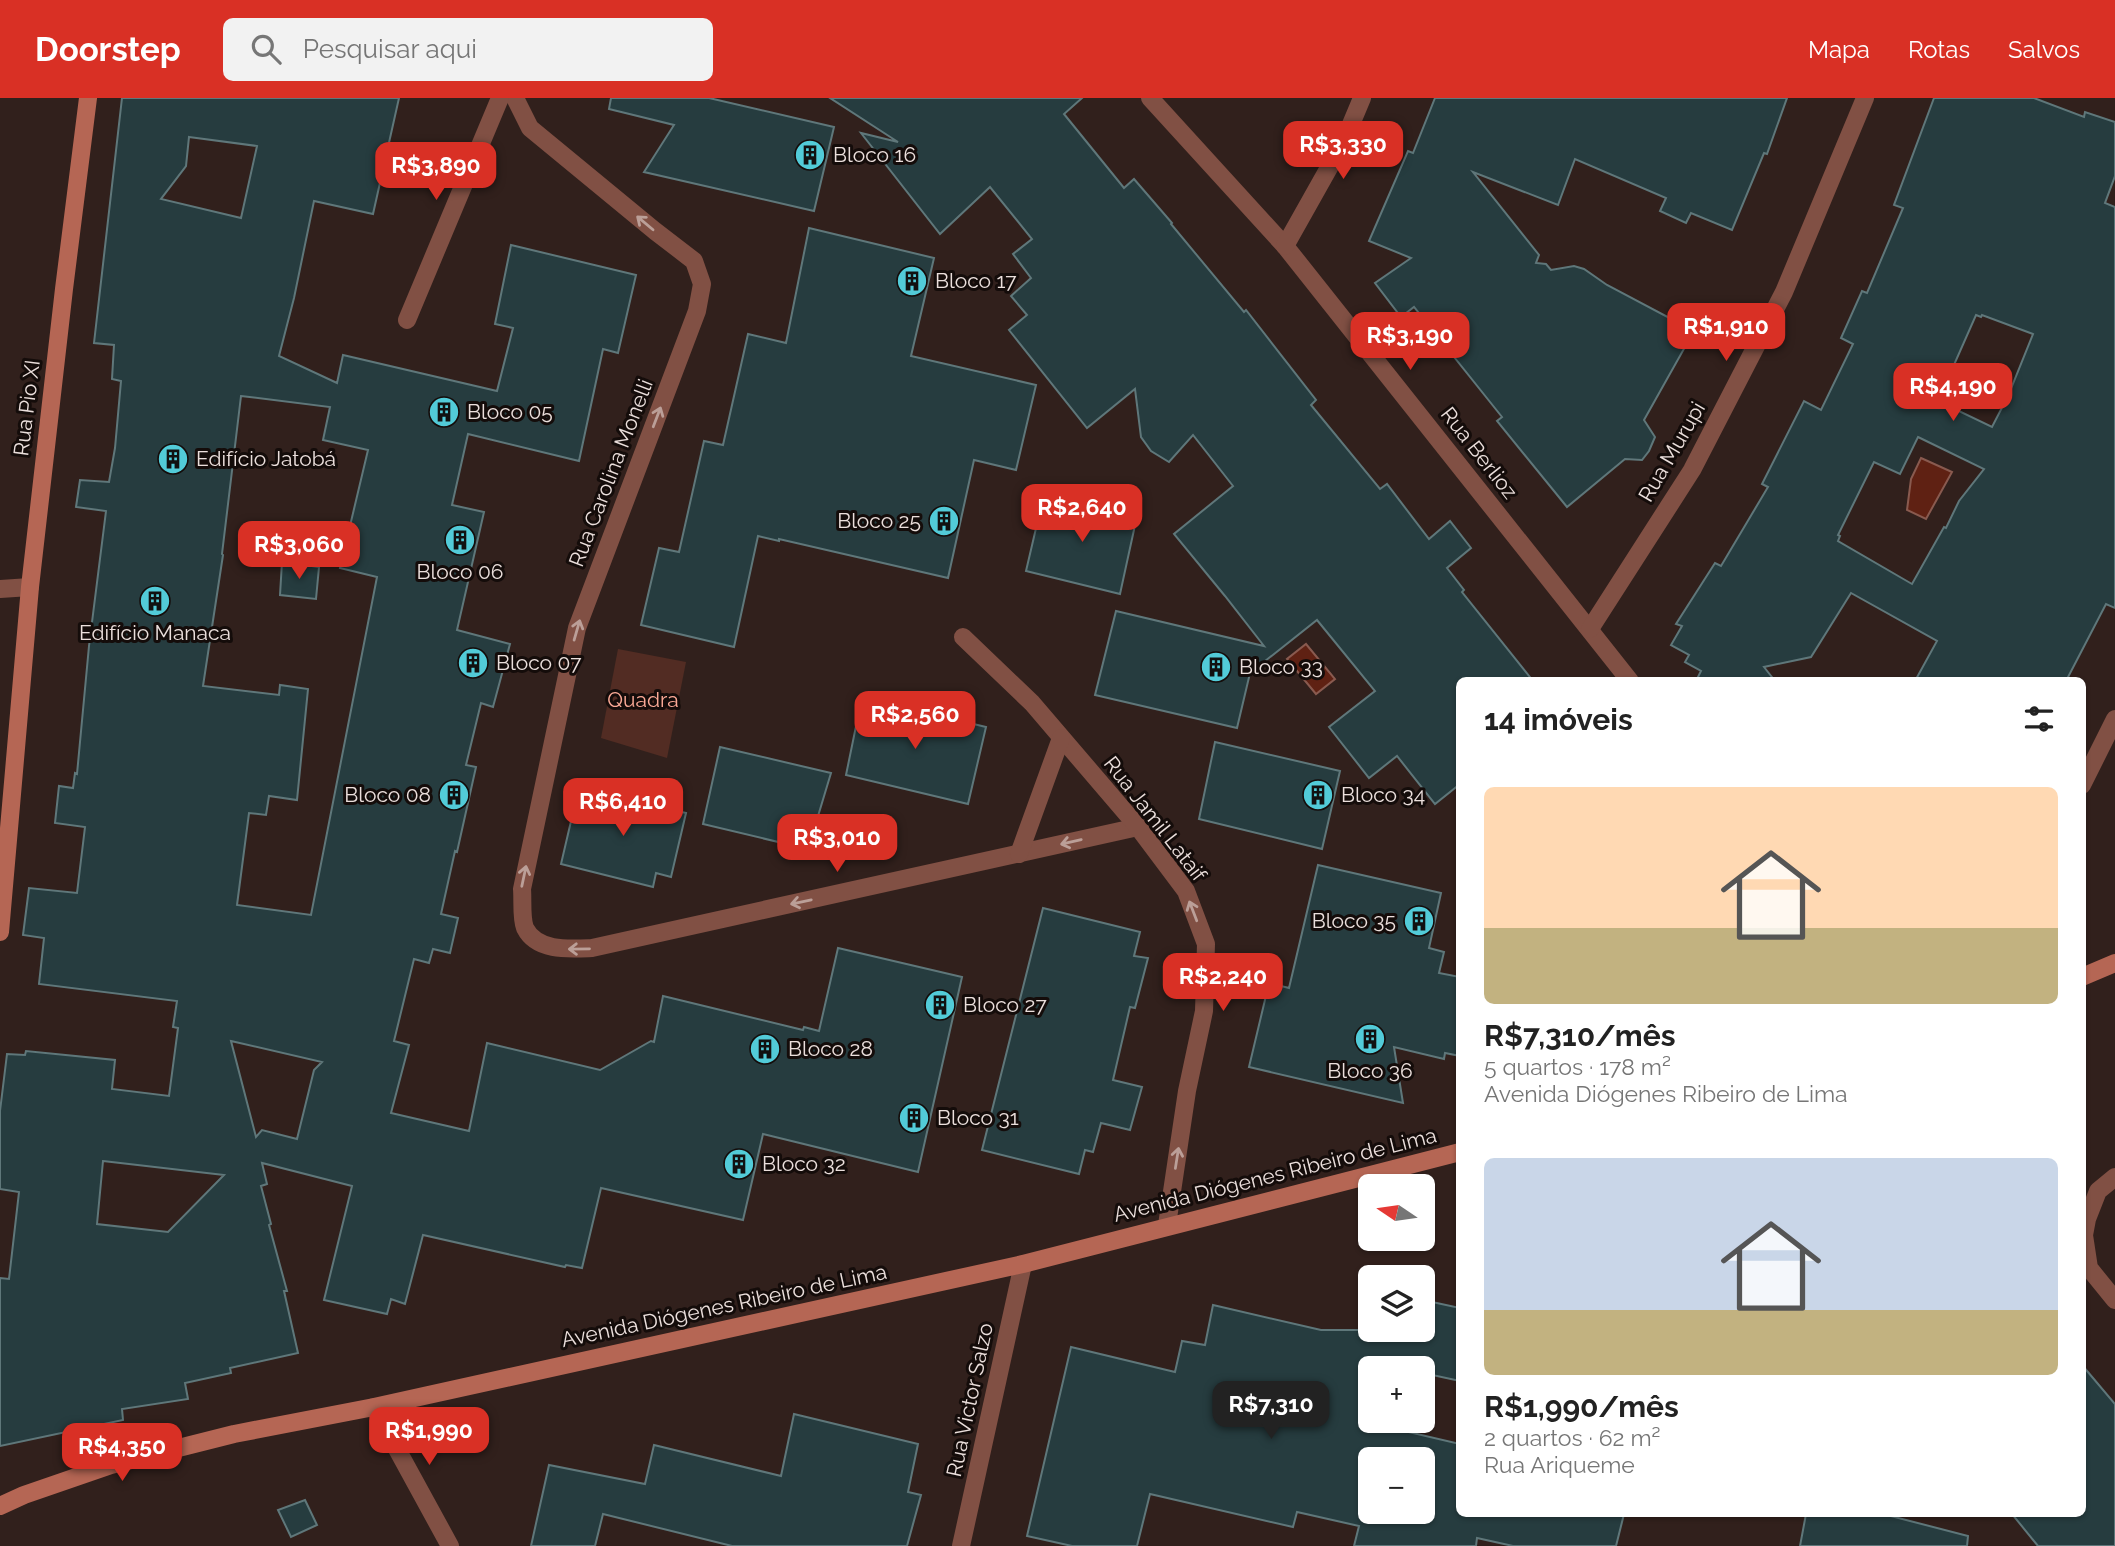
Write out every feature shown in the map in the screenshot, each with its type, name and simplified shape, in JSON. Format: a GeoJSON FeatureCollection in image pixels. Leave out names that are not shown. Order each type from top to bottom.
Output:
{"type":"FeatureCollection","features":[{"type":"Feature","properties":{"kind":"main road","name":"Rua Pio XI"},"geometry":{"type":"LineString","coordinates":[[0,932],[30,587],[88,98]]}},
{"type":"Feature","properties":{"kind":"main road"},"geometry":{"type":"LineString","coordinates":[[2086,975],[2115,963]]}},
{"type":"Feature","properties":{"kind":"main road","name":"Avenida Diógenes Ribeiro de Lima"},"geometry":{"type":"LineString","coordinates":[[0,1506],[111,1465],[234,1434],[374,1407],[1023,1264],[1456,1153]]}},
{"type":"Feature","properties":{"kind":"street"},"geometry":{"type":"LineString","coordinates":[[407,320],[500,98]]}},
{"type":"Feature","properties":{"kind":"street","name":"Rua Carolina Monelli"},"geometry":{"type":"LineString","coordinates":[[515,98],[530,128],[694,261],[702,284],[697,311],[577,628],[522,889],[524,926],[535,940],[561,949],[592,948],[1019,854]]}},
{"type":"Feature","properties":{"kind":"street","name":"Rua Berlioz"},"geometry":{"type":"LineString","coordinates":[[1150,98],[1285,246],[1627,677]]}},
{"type":"Feature","properties":{"kind":"street"},"geometry":{"type":"LineString","coordinates":[[1285,246],[1344,141],[1362,98]]}},
{"type":"Feature","properties":{"kind":"street","name":"Rua Murupi"},"geometry":{"type":"LineString","coordinates":[[1590,629],[1692,470],[1778,304],[1865,98]]}},
{"type":"Feature","properties":{"kind":"street"},"geometry":{"type":"LineString","coordinates":[[0,589],[30,587]]}},
{"type":"Feature","properties":{"kind":"street","name":"Rua Jamil Lataif"},"geometry":{"type":"LineString","coordinates":[[962,638],[1032,704],[1138,827],[1186,891],[1206,944],[1203,1011],[1187,1091],[1167,1225]]}},
{"type":"Feature","properties":{"kind":"street"},"geometry":{"type":"LineString","coordinates":[[2086,777],[2115,719]]}},
{"type":"Feature","properties":{"kind":"street"},"geometry":{"type":"LineString","coordinates":[[1019,854],[1061,738]]}},
{"type":"Feature","properties":{"kind":"street"},"geometry":{"type":"LineString","coordinates":[[1019,854],[1138,827]]}},
{"type":"Feature","properties":{"kind":"street"},"geometry":{"type":"LineString","coordinates":[[2086,1224],[2098,1191],[2115,1177]]}},
{"type":"Feature","properties":{"kind":"street"},"geometry":{"type":"LineString","coordinates":[[2086,1248],[2089,1268],[2115,1300]]}},
{"type":"Feature","properties":{"kind":"street","name":"Rua Victor Salzo"},"geometry":{"type":"LineString","coordinates":[[961,1546],[1023,1264]]}},
{"type":"Feature","properties":{"kind":"street"},"geometry":{"type":"LineString","coordinates":[[374,1407],[450,1546]]}},
{"type":"Feature","properties":{"kind":"green space","name":"Quadra"},"geometry":{"type":"Polygon","coordinates":[[[618,649],[686,662],[667,758],[601,738],[618,649]]]}},
{"type":"Feature","properties":{"kind":"shaded area"},"geometry":{"type":"Polygon","coordinates":[[[1921,458],[1952,472],[1926,519],[1907,510],[1911,479],[1921,458]]]}},
{"type":"Feature","properties":{"kind":"shaded area"},"geometry":{"type":"Polygon","coordinates":[[[1306,644],[1335,679],[1316,694],[1287,659],[1306,644]]]}},
{"type":"Feature","properties":{"kind":"building"},"geometry":{"type":"Polygon","coordinates":[[[122,98],[399,98],[373,214],[314,201],[279,356],[337,383],[343,355],[497,391],[513,328],[495,324],[511,245],[636,275],[618,353],[603,349],[579,461],[468,434],[452,505],[484,512],[457,630],[510,644],[493,707],[481,703],[466,765],[476,767],[441,914],[458,918],[450,953],[433,949],[429,963],[414,959],[394,1041],[409,1045],[391,1113],[469,1131],[487,1043],[600,1070],[651,1041],[654,1042],[663,996],[803,1030],[804,1027],[819,1031],[838,948],[962,977],[918,1172],[763,1134],[743,1220],[601,1188],[582,1268],[565,1267],[423,1235],[405,1304],[391,1299],[387,1314],[324,1300],[352,1186],[262,1163],[267,1184],[261,1186],[287,1291],[284,1291],[298,1353],[230,1368],[231,1373],[185,1383],[188,1399],[122,1409],[123,1420],[0,1446],[0,1278],[9,1279],[19,1192],[0,1189],[0,1111],[7,1054],[25,1055],[26,1051],[115,1060],[112,1089],[169,1096],[178,1028],[173,1027],[177,1001],[39,984],[44,938],[23,935],[29,888],[77,893],[85,827],[55,823],[59,786],[73,788],[75,773],[77,774],[89,646],[106,511],[76,507],[80,480],[109,482],[121,381],[112,379],[114,345],[94,343],[122,98]],[[189,137],[186,166],[161,199],[241,218],[257,146],[189,137]],[[241,396],[203,686],[279,695],[280,685],[308,689],[297,800],[269,796],[266,815],[249,813],[237,905],[311,915],[377,577],[340,568],[368,450],[323,440],[330,407],[241,396]],[[231,1041],[256,1137],[262,1130],[297,1139],[314,1070],[322,1062],[231,1041]],[[103,1161],[97,1224],[168,1232],[224,1175],[103,1161]]]}},
{"type":"Feature","properties":{"kind":"building"},"geometry":{"type":"Polygon","coordinates":[[[611,98],[709,98],[834,127],[814,211],[644,172],[674,125],[609,109],[611,98]]]}},
{"type":"Feature","properties":{"kind":"building"},"geometry":{"type":"Polygon","coordinates":[[[830,98],[1082,98],[1064,114],[1124,188],[1134,179],[1244,312],[1246,310],[1316,400],[1311,405],[1380,489],[1387,484],[1429,539],[1450,521],[1471,548],[1447,568],[1464,590],[1462,592],[1530,677],[1456,677],[1456,787],[1435,804],[1397,756],[1369,778],[1329,727],[1375,691],[1317,620],[1250,673],[1237,728],[1095,695],[1116,611],[1264,646],[1174,534],[1233,486],[1193,435],[1169,462],[1151,451],[1141,437],[1135,389],[1087,428],[1009,330],[1027,315],[1011,296],[1031,278],[1013,254],[1032,239],[990,187],[940,234],[861,133],[898,142],[830,98]]]}},
{"type":"Feature","properties":{"kind":"building"},"geometry":{"type":"Polygon","coordinates":[[[1435,98],[1787,98],[1767,154],[1764,153],[1732,230],[1691,213],[1686,223],[1660,211],[1666,198],[1575,159],[1558,205],[1473,172],[1539,255],[1536,263],[1546,264],[1551,270],[1574,266],[1584,269],[1607,285],[1694,331],[1644,420],[1655,437],[1649,451],[1642,460],[1625,459],[1567,507],[1497,421],[1502,417],[1414,307],[1401,317],[1375,283],[1411,258],[1369,241],[1408,151],[1413,153],[1435,98]]]}},
{"type":"Feature","properties":{"kind":"building"},"geometry":{"type":"Polygon","coordinates":[[[1934,98],[2034,98],[2084,117],[2085,112],[2115,122],[2115,176],[2105,203],[2115,207],[2115,608],[2106,604],[2068,677],[1917,677],[1937,641],[1851,593],[1811,657],[1764,667],[1772,677],[1698,677],[1701,671],[1685,662],[1689,655],[1671,645],[1682,626],[1676,624],[1715,563],[1721,566],[1768,487],[1762,484],[1804,401],[1821,410],[1853,344],[1841,338],[1862,291],[1867,293],[1903,208],[1894,205],[1934,98]],[[1976,315],[1938,401],[1992,427],[2008,396],[2033,334],[1982,315],[1976,315]],[[1918,437],[1900,474],[1874,462],[1838,535],[1838,541],[1912,584],[1959,501],[1984,469],[1918,437]]]}},
{"type":"Feature","properties":{"kind":"building"},"geometry":{"type":"Polygon","coordinates":[[[809,228],[934,258],[911,356],[1036,385],[1016,470],[974,460],[948,578],[758,536],[734,647],[641,625],[659,548],[679,552],[704,441],[723,445],[748,334],[786,343],[809,228]]]}},
{"type":"Feature","properties":{"kind":"building"},"geometry":{"type":"Polygon","coordinates":[[[1044,494],[1137,516],[1120,594],[1026,571],[1044,494]]]}},
{"type":"Feature","properties":{"kind":"building"},"geometry":{"type":"Polygon","coordinates":[[[282,562],[319,567],[316,599],[280,595],[282,562]]]}},
{"type":"Feature","properties":{"kind":"building"},"geometry":{"type":"Polygon","coordinates":[[[862,697],[986,727],[968,804],[846,775],[862,697]]]}},
{"type":"Feature","properties":{"kind":"building","name":"Bloco 34"},"geometry":{"type":"Polygon","coordinates":[[[1215,742],[1340,771],[1322,849],[1199,819],[1215,742]]]}},
{"type":"Feature","properties":{"kind":"building"},"geometry":{"type":"Polygon","coordinates":[[[720,747],[831,773],[812,836],[798,833],[795,846],[703,824],[720,747]]]}},
{"type":"Feature","properties":{"kind":"building"},"geometry":{"type":"Polygon","coordinates":[[[579,787],[686,813],[671,877],[656,873],[653,887],[561,864],[579,787]]]}},
{"type":"Feature","properties":{"kind":"building"},"geometry":{"type":"Polygon","coordinates":[[[1318,865],[1441,893],[1429,948],[1444,952],[1439,973],[1456,976],[1456,1055],[1445,1053],[1444,1059],[1394,1047],[1403,1103],[1249,1067],[1269,983],[1289,988],[1318,865]]]}},
{"type":"Feature","properties":{"kind":"building"},"geometry":{"type":"Polygon","coordinates":[[[1043,908],[1140,932],[1134,956],[1148,958],[1135,1008],[1130,1007],[1113,1080],[1142,1087],[1130,1130],[1101,1123],[1093,1152],[1085,1150],[1079,1174],[982,1150],[1043,908]]]}},
{"type":"Feature","properties":{"kind":"building"},"geometry":{"type":"Polygon","coordinates":[[[1435,1303],[1456,1307],[1456,1380],[1435,1376],[1435,1356],[1358,1356],[1358,1433],[1413,1433],[1456,1443],[1456,1517],[1623,1517],[1616,1546],[1513,1546],[1477,1538],[1476,1546],[1354,1546],[1359,1526],[1297,1512],[1293,1527],[1150,1494],[1137,1546],[1072,1546],[1027,1536],[1071,1347],[1175,1372],[1182,1341],[1205,1345],[1213,1305],[1321,1330],[1358,1330],[1358,1342],[1435,1342],[1435,1303]]]}},
{"type":"Feature","properties":{"kind":"building"},"geometry":{"type":"Polygon","coordinates":[[[2086,1370],[2115,1404],[2115,1546],[2038,1546],[2014,1517],[2086,1517],[2086,1370]]]}},
{"type":"Feature","properties":{"kind":"building"},"geometry":{"type":"Polygon","coordinates":[[[794,1414],[918,1444],[908,1492],[921,1495],[907,1546],[732,1546],[603,1514],[595,1546],[531,1546],[549,1465],[645,1484],[654,1445],[781,1476],[794,1414]]]}},
{"type":"Feature","properties":{"kind":"building"},"geometry":{"type":"Polygon","coordinates":[[[305,1500],[317,1525],[291,1537],[278,1510],[305,1500]]]}},
{"type":"Feature","properties":{"kind":"building"},"geometry":{"type":"Polygon","coordinates":[[[1805,1517],[1895,1517],[1968,1536],[1967,1546],[1800,1546],[1805,1517]]]}},
{"type":"Feature","properties":{"kind":"place","name":"Bloco 16"},"geometry":{"type":"Point","coordinates":[810,155]}},
{"type":"Feature","properties":{"kind":"place","name":"Bloco 17"},"geometry":{"type":"Point","coordinates":[912,281]}},
{"type":"Feature","properties":{"kind":"place","name":"Bloco 05"},"geometry":{"type":"Point","coordinates":[444,412]}},
{"type":"Feature","properties":{"kind":"place","name":"Edifício Jatobá"},"geometry":{"type":"Point","coordinates":[173,459]}},
{"type":"Feature","properties":{"kind":"place","name":"Bloco 25"},"geometry":{"type":"Point","coordinates":[944,521]}},
{"type":"Feature","properties":{"kind":"place","name":"Bloco 06"},"geometry":{"type":"Point","coordinates":[460,540]}},
{"type":"Feature","properties":{"kind":"place","name":"Edifício Manaca"},"geometry":{"type":"Point","coordinates":[155,601]}},
{"type":"Feature","properties":{"kind":"place","name":"Bloco 07"},"geometry":{"type":"Point","coordinates":[473,663]}},
{"type":"Feature","properties":{"kind":"place","name":"Bloco 33"},"geometry":{"type":"Point","coordinates":[1216,667]}},
{"type":"Feature","properties":{"kind":"place","name":"Bloco 08"},"geometry":{"type":"Point","coordinates":[454,795]}},
{"type":"Feature","properties":{"kind":"place","name":"Bloco 34"},"geometry":{"type":"Point","coordinates":[1318,795]}},
{"type":"Feature","properties":{"kind":"place","name":"Bloco 35"},"geometry":{"type":"Point","coordinates":[1419,921]}},
{"type":"Feature","properties":{"kind":"place","name":"Bloco 27"},"geometry":{"type":"Point","coordinates":[940,1005]}},
{"type":"Feature","properties":{"kind":"place","name":"Bloco 36"},"geometry":{"type":"Point","coordinates":[1370,1039]}},
{"type":"Feature","properties":{"kind":"place","name":"Bloco 28"},"geometry":{"type":"Point","coordinates":[765,1049]}},
{"type":"Feature","properties":{"kind":"place","name":"Bloco 31"},"geometry":{"type":"Point","coordinates":[914,1118]}},
{"type":"Feature","properties":{"kind":"place","name":"Bloco 32"},"geometry":{"type":"Point","coordinates":[739,1164]}}]}
